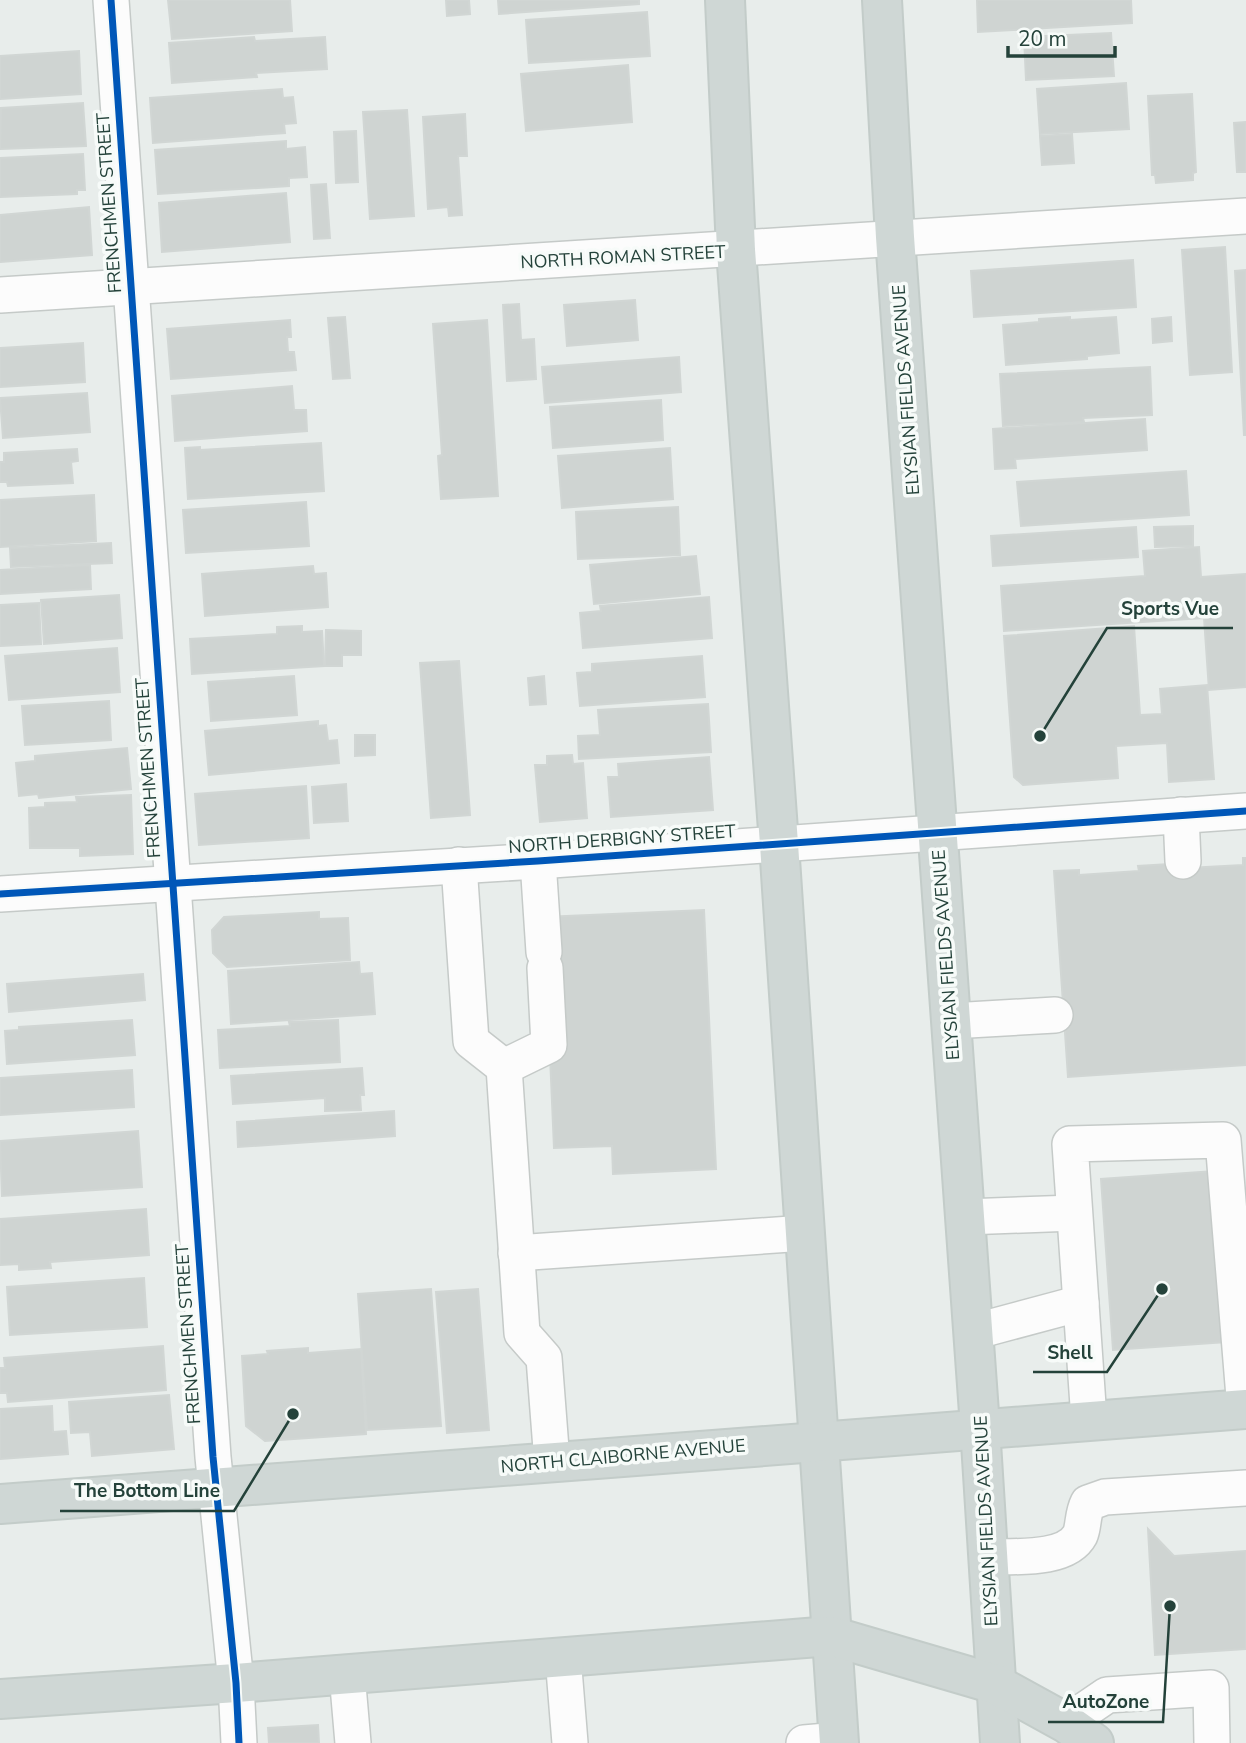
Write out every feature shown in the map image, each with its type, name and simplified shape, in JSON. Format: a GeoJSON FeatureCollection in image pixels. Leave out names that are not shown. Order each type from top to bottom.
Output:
{"type":"FeatureCollection","features":[{"type":"Feature","properties":{"kind":"main road"},"geometry":{"type":"LineString","coordinates":[[725,0],[736,250],[820,1440],[831,1636],[827,1742]]}},
{"type":"Feature","properties":{"kind":"main road","name":"ELYSIAN FIELDS AVENUE"},"geometry":{"type":"LineString","coordinates":[[882,0],[895,237],[1000,1743]]}},
{"type":"Feature","properties":{"kind":"main road","name":"NORTH CLAIBORNE AVENUE"},"geometry":{"type":"LineString","coordinates":[[0,1504],[980,1427],[1246,1409]]}},
{"type":"Feature","properties":{"kind":"main road"},"geometry":{"type":"LineString","coordinates":[[0,1699],[831,1636],[995,1684],[1080,1733]]}},
{"type":"Feature","properties":{"kind":"street","name":"FRENCHMEN STREET"},"geometry":{"type":"LineString","coordinates":[[111,0],[215,1489],[236,1683],[239,1743]]}},
{"type":"Feature","properties":{"kind":"street","name":"NORTH ROMAN STREET"},"geometry":{"type":"LineString","coordinates":[[0,295],[1246,216]]}},
{"type":"Feature","properties":{"kind":"street","name":"NORTH DERBIGNY STREET"},"geometry":{"type":"LineString","coordinates":[[0,894],[538,861],[1246,811]]}},
{"type":"Feature","properties":{"kind":"street"},"geometry":{"type":"LineString","coordinates":[[1181,815],[1184,861]]}},
{"type":"Feature","properties":{"kind":"street"},"geometry":{"type":"LineString","coordinates":[[503,1067],[549,1045],[538,861]]}},
{"type":"Feature","properties":{"kind":"street"},"geometry":{"type":"LineString","coordinates":[[460,865],[471,1041],[503,1067],[522,1333],[544,1358],[552,1462]]}},
{"type":"Feature","properties":{"kind":"street"},"geometry":{"type":"LineString","coordinates":[[951,1021],[1055,1015]]}},
{"type":"Feature","properties":{"kind":"street"},"geometry":{"type":"LineString","coordinates":[[1089,1420],[1070,1144],[1223,1140],[1246,1409]]}},
{"type":"Feature","properties":{"kind":"street"},"geometry":{"type":"LineString","coordinates":[[965,1217],[1074,1213]]}},
{"type":"Feature","properties":{"kind":"street"},"geometry":{"type":"LineString","coordinates":[[516,1253],[805,1233]]}},
{"type":"Feature","properties":{"kind":"street"},"geometry":{"type":"LineString","coordinates":[[973,1332],[1081,1303]]}},
{"type":"Feature","properties":{"kind":"street"},"geometry":{"type":"LineString","coordinates":[[988,1558],[1041,1555],[1067,1549],[1081,1533],[1082,1514],[1088,1503],[1105,1497],[1246,1488]]}},
{"type":"Feature","properties":{"kind":"street"},"geometry":{"type":"LineString","coordinates":[[563,1657],[570,1743]]}},
{"type":"Feature","properties":{"kind":"street"},"geometry":{"type":"LineString","coordinates":[[347,1674],[353,1743]]}},
{"type":"Feature","properties":{"kind":"street"},"geometry":{"type":"LineString","coordinates":[[1080,1733],[1107,1695],[1211,1688],[1212,1743]]}},
{"type":"Feature","properties":{"kind":"building"},"geometry":{"type":"Polygon","coordinates":[[[168,0],[290,0],[292,31],[172,39],[168,0]]]}},
{"type":"Feature","properties":{"kind":"building"},"geometry":{"type":"Polygon","coordinates":[[[446,0],[469,0],[470,14],[447,16],[446,0]]]}},
{"type":"Feature","properties":{"kind":"building"},"geometry":{"type":"Polygon","coordinates":[[[498,0],[639,0],[639,4],[499,14],[498,0]]]}},
{"type":"Feature","properties":{"kind":"building"},"geometry":{"type":"Polygon","coordinates":[[[977,0],[1131,0],[1132,23],[978,32],[977,0]]]}},
{"type":"Feature","properties":{"kind":"building"},"geometry":{"type":"Polygon","coordinates":[[[647,12],[650,56],[529,63],[526,20],[647,12]]]}},
{"type":"Feature","properties":{"kind":"building"},"geometry":{"type":"Polygon","coordinates":[[[1111,33],[1114,76],[1026,80],[1024,37],[1111,33]]]}},
{"type":"Feature","properties":{"kind":"building"},"geometry":{"type":"Polygon","coordinates":[[[254,37],[255,41],[325,37],[327,69],[256,73],[257,77],[172,83],[169,43],[254,37]]]}},
{"type":"Feature","properties":{"kind":"building"},"geometry":{"type":"Polygon","coordinates":[[[79,51],[81,94],[0,99],[0,56],[79,51]]]}},
{"type":"Feature","properties":{"kind":"building"},"geometry":{"type":"Polygon","coordinates":[[[628,65],[632,122],[526,131],[521,74],[628,65]]]}},
{"type":"Feature","properties":{"kind":"building"},"geometry":{"type":"Polygon","coordinates":[[[1126,83],[1129,129],[1040,134],[1037,89],[1126,83]]]}},
{"type":"Feature","properties":{"kind":"building"},"geometry":{"type":"Polygon","coordinates":[[[282,89],[283,98],[293,97],[296,123],[284,124],[285,133],[153,143],[150,98],[282,89]]]}},
{"type":"Feature","properties":{"kind":"building"},"geometry":{"type":"Polygon","coordinates":[[[1192,94],[1196,172],[1193,173],[1193,180],[1156,183],[1155,175],[1152,175],[1148,96],[1192,94]]]}},
{"type":"Feature","properties":{"kind":"building"},"geometry":{"type":"Polygon","coordinates":[[[83,103],[86,146],[0,149],[1,108],[83,103]]]}},
{"type":"Feature","properties":{"kind":"building"},"geometry":{"type":"Polygon","coordinates":[[[407,110],[414,216],[370,219],[363,112],[407,110]]]}},
{"type":"Feature","properties":{"kind":"building"},"geometry":{"type":"Polygon","coordinates":[[[465,114],[467,156],[458,156],[462,215],[449,216],[448,207],[428,209],[423,117],[465,114]]]}},
{"type":"Feature","properties":{"kind":"building"},"geometry":{"type":"Polygon","coordinates":[[[1246,122],[1246,172],[1237,172],[1234,123],[1246,122]]]}},
{"type":"Feature","properties":{"kind":"building"},"geometry":{"type":"Polygon","coordinates":[[[356,131],[358,182],[336,183],[334,132],[356,131]]]}},
{"type":"Feature","properties":{"kind":"building"},"geometry":{"type":"Polygon","coordinates":[[[1072,134],[1074,163],[1042,165],[1040,136],[1072,134]]]}},
{"type":"Feature","properties":{"kind":"building"},"geometry":{"type":"Polygon","coordinates":[[[286,141],[286,149],[305,147],[307,177],[289,178],[289,186],[158,194],[155,150],[286,141]]]}},
{"type":"Feature","properties":{"kind":"building"},"geometry":{"type":"Polygon","coordinates":[[[83,154],[85,190],[77,190],[77,194],[0,197],[0,158],[83,154]]]}},
{"type":"Feature","properties":{"kind":"building"},"geometry":{"type":"Polygon","coordinates":[[[326,184],[330,238],[314,239],[311,185],[326,184]]]}},
{"type":"Feature","properties":{"kind":"building"},"geometry":{"type":"Polygon","coordinates":[[[286,193],[290,242],[162,252],[159,203],[286,193]]]}},
{"type":"Feature","properties":{"kind":"building"},"geometry":{"type":"Polygon","coordinates":[[[89,207],[92,255],[0,262],[0,215],[89,207]]]}},
{"type":"Feature","properties":{"kind":"building"},"geometry":{"type":"Polygon","coordinates":[[[1225,247],[1232,372],[1190,375],[1182,250],[1225,247]]]}},
{"type":"Feature","properties":{"kind":"building"},"geometry":{"type":"Polygon","coordinates":[[[1133,260],[1136,307],[974,317],[971,271],[1133,260]]]}},
{"type":"Feature","properties":{"kind":"building"},"geometry":{"type":"Polygon","coordinates":[[[1246,270],[1246,435],[1244,435],[1235,271],[1246,270]]]}},
{"type":"Feature","properties":{"kind":"building"},"geometry":{"type":"Polygon","coordinates":[[[635,300],[638,340],[567,346],[564,305],[635,300]]]}},
{"type":"Feature","properties":{"kind":"building"},"geometry":{"type":"Polygon","coordinates":[[[519,304],[521,340],[534,339],[536,379],[507,381],[503,305],[519,304]]]}},
{"type":"Feature","properties":{"kind":"building"},"geometry":{"type":"Polygon","coordinates":[[[345,317],[350,378],[333,379],[328,318],[345,317]]]}},
{"type":"Feature","properties":{"kind":"building"},"geometry":{"type":"Polygon","coordinates":[[[1070,317],[1070,320],[1116,317],[1119,353],[1087,356],[1087,359],[1006,365],[1003,325],[1070,317]]]}},
{"type":"Feature","properties":{"kind":"building"},"geometry":{"type":"Polygon","coordinates":[[[1171,317],[1172,341],[1153,343],[1152,319],[1171,317]]]}},
{"type":"Feature","properties":{"kind":"building"},"geometry":{"type":"Polygon","coordinates":[[[290,320],[288,352],[294,352],[296,370],[171,379],[167,329],[290,320]]]}},
{"type":"Feature","properties":{"kind":"building"},"geometry":{"type":"Polygon","coordinates":[[[487,320],[498,496],[441,499],[438,456],[442,455],[433,324],[487,320]]]}},
{"type":"Feature","properties":{"kind":"building"},"geometry":{"type":"Polygon","coordinates":[[[83,343],[85,382],[0,387],[0,348],[83,343]]]}},
{"type":"Feature","properties":{"kind":"building"},"geometry":{"type":"Polygon","coordinates":[[[679,357],[681,392],[545,403],[542,367],[679,357]]]}},
{"type":"Feature","properties":{"kind":"building"},"geometry":{"type":"Polygon","coordinates":[[[1150,367],[1152,415],[1003,426],[1000,374],[1150,367]]]}},
{"type":"Feature","properties":{"kind":"building"},"geometry":{"type":"Polygon","coordinates":[[[292,386],[294,410],[306,410],[307,431],[175,441],[172,396],[292,386]]]}},
{"type":"Feature","properties":{"kind":"building"},"geometry":{"type":"Polygon","coordinates":[[[87,393],[90,432],[3,438],[0,398],[87,393]]]}},
{"type":"Feature","properties":{"kind":"building"},"geometry":{"type":"Polygon","coordinates":[[[661,400],[663,440],[553,448],[550,407],[661,400]]]}},
{"type":"Feature","properties":{"kind":"building"},"geometry":{"type":"Polygon","coordinates":[[[1145,419],[1147,450],[1015,459],[1016,468],[995,469],[993,429],[1145,419]]]}},
{"type":"Feature","properties":{"kind":"building"},"geometry":{"type":"Polygon","coordinates":[[[321,443],[324,491],[188,499],[185,448],[200,447],[200,450],[321,443]]]}},
{"type":"Feature","properties":{"kind":"building"},"geometry":{"type":"Polygon","coordinates":[[[670,448],[673,499],[562,508],[558,456],[670,448]]]}},
{"type":"Feature","properties":{"kind":"building"},"geometry":{"type":"Polygon","coordinates":[[[77,449],[78,461],[71,462],[73,483],[8,486],[7,482],[0,482],[0,462],[4,462],[4,453],[77,449]]]}},
{"type":"Feature","properties":{"kind":"building"},"geometry":{"type":"Polygon","coordinates":[[[1186,471],[1189,515],[1021,526],[1017,482],[1186,471]]]}},
{"type":"Feature","properties":{"kind":"building"},"geometry":{"type":"Polygon","coordinates":[[[94,495],[96,541],[0,547],[0,500],[94,495]]]}},
{"type":"Feature","properties":{"kind":"building"},"geometry":{"type":"Polygon","coordinates":[[[306,502],[309,546],[186,553],[183,510],[306,502]]]}},
{"type":"Feature","properties":{"kind":"building"},"geometry":{"type":"Polygon","coordinates":[[[678,507],[680,555],[578,559],[576,512],[678,507]]]}},
{"type":"Feature","properties":{"kind":"building"},"geometry":{"type":"Polygon","coordinates":[[[1193,526],[1193,546],[1155,547],[1154,527],[1193,526]]]}},
{"type":"Feature","properties":{"kind":"building"},"geometry":{"type":"Polygon","coordinates":[[[1136,527],[1138,557],[993,566],[991,536],[1136,527]]]}},
{"type":"Feature","properties":{"kind":"building"},"geometry":{"type":"Polygon","coordinates":[[[111,543],[112,563],[11,567],[10,548],[111,543]]]}},
{"type":"Feature","properties":{"kind":"building"},"geometry":{"type":"Polygon","coordinates":[[[1199,547],[1201,577],[1246,574],[1246,687],[1209,690],[1204,618],[1004,631],[1001,586],[1145,576],[1143,551],[1199,547]]]}},
{"type":"Feature","properties":{"kind":"building"},"geometry":{"type":"Polygon","coordinates":[[[696,556],[700,594],[594,604],[590,565],[696,556]]]}},
{"type":"Feature","properties":{"kind":"building"},"geometry":{"type":"Polygon","coordinates":[[[90,565],[91,589],[0,594],[0,570],[90,565]]]}},
{"type":"Feature","properties":{"kind":"building"},"geometry":{"type":"Polygon","coordinates":[[[313,566],[314,574],[326,573],[328,607],[205,616],[202,574],[313,566]]]}},
{"type":"Feature","properties":{"kind":"building"},"geometry":{"type":"Polygon","coordinates":[[[119,595],[122,638],[44,644],[41,600],[119,595]]]}},
{"type":"Feature","properties":{"kind":"building"},"geometry":{"type":"Polygon","coordinates":[[[709,597],[712,638],[583,648],[580,613],[601,611],[600,606],[709,597]]]}},
{"type":"Feature","properties":{"kind":"building"},"geometry":{"type":"Polygon","coordinates":[[[39,603],[41,644],[0,646],[0,605],[39,603]]]}},
{"type":"Feature","properties":{"kind":"building"},"geometry":{"type":"Polygon","coordinates":[[[302,626],[302,632],[322,631],[324,666],[192,674],[190,639],[277,634],[277,627],[302,626]]]}},
{"type":"Feature","properties":{"kind":"building"},"geometry":{"type":"Polygon","coordinates":[[[1134,626],[1140,715],[1162,714],[1160,689],[1207,685],[1214,779],[1169,782],[1167,743],[1116,746],[1118,778],[1023,785],[1014,777],[1004,636],[1134,626]]]}},
{"type":"Feature","properties":{"kind":"building"},"geometry":{"type":"Polygon","coordinates":[[[326,630],[361,631],[361,655],[342,655],[342,666],[325,666],[326,630]]]}},
{"type":"Feature","properties":{"kind":"building"},"geometry":{"type":"Polygon","coordinates":[[[117,648],[120,692],[9,700],[5,656],[117,648]]]}},
{"type":"Feature","properties":{"kind":"building"},"geometry":{"type":"Polygon","coordinates":[[[702,656],[705,697],[580,706],[577,673],[592,672],[592,664],[702,656]]]}},
{"type":"Feature","properties":{"kind":"building"},"geometry":{"type":"Polygon","coordinates":[[[459,661],[470,815],[431,818],[420,663],[459,661]]]}},
{"type":"Feature","properties":{"kind":"building"},"geometry":{"type":"Polygon","coordinates":[[[294,676],[297,715],[211,721],[208,682],[294,676]]]}},
{"type":"Feature","properties":{"kind":"building"},"geometry":{"type":"Polygon","coordinates":[[[544,676],[546,704],[530,705],[528,678],[544,676]]]}},
{"type":"Feature","properties":{"kind":"building"},"geometry":{"type":"Polygon","coordinates":[[[109,701],[111,740],[25,745],[22,706],[109,701]]]}},
{"type":"Feature","properties":{"kind":"building"},"geometry":{"type":"Polygon","coordinates":[[[708,704],[711,752],[579,759],[578,736],[600,735],[598,710],[708,704]]]}},
{"type":"Feature","properties":{"kind":"building"},"geometry":{"type":"Polygon","coordinates":[[[318,721],[318,726],[326,725],[328,741],[337,740],[339,763],[209,775],[205,731],[318,721]]]}},
{"type":"Feature","properties":{"kind":"building"},"geometry":{"type":"Polygon","coordinates":[[[355,735],[375,735],[375,755],[355,756],[355,735]]]}},
{"type":"Feature","properties":{"kind":"building"},"geometry":{"type":"Polygon","coordinates":[[[127,748],[131,789],[39,798],[38,794],[19,796],[16,763],[35,761],[35,756],[127,748]]]}},
{"type":"Feature","properties":{"kind":"building"},"geometry":{"type":"Polygon","coordinates":[[[572,755],[573,764],[583,763],[587,818],[540,822],[535,765],[547,765],[547,756],[572,755]]]}},
{"type":"Feature","properties":{"kind":"building"},"geometry":{"type":"Polygon","coordinates":[[[709,757],[713,810],[611,817],[608,777],[619,777],[618,764],[709,757]]]}},
{"type":"Feature","properties":{"kind":"building"},"geometry":{"type":"Polygon","coordinates":[[[346,784],[348,821],[314,823],[312,787],[346,784]]]}},
{"type":"Feature","properties":{"kind":"building"},"geometry":{"type":"Polygon","coordinates":[[[306,786],[309,838],[199,845],[195,794],[306,786]]]}},
{"type":"Feature","properties":{"kind":"building"},"geometry":{"type":"Polygon","coordinates":[[[131,795],[133,854],[80,856],[80,848],[30,848],[29,808],[45,807],[45,803],[77,802],[76,797],[131,795]]]}},
{"type":"Feature","properties":{"kind":"building"},"geometry":{"type":"Polygon","coordinates":[[[1243,858],[1246,858],[1246,1065],[1068,1077],[1054,871],[1079,870],[1079,875],[1139,871],[1138,866],[1169,864],[1169,869],[1243,865],[1243,858]]]}},
{"type":"Feature","properties":{"kind":"building"},"geometry":{"type":"Polygon","coordinates":[[[704,910],[716,1169],[613,1174],[612,1146],[554,1148],[544,917],[704,910]]]}},
{"type":"Feature","properties":{"kind":"building"},"geometry":{"type":"Polygon","coordinates":[[[319,912],[319,919],[348,918],[350,960],[227,967],[213,953],[212,930],[224,917],[319,912]]]}},
{"type":"Feature","properties":{"kind":"building"},"geometry":{"type":"Polygon","coordinates":[[[359,962],[360,974],[372,973],[375,1014],[231,1024],[228,971],[359,962]]]}},
{"type":"Feature","properties":{"kind":"building"},"geometry":{"type":"Polygon","coordinates":[[[143,974],[145,1000],[9,1012],[7,984],[143,974]]]}},
{"type":"Feature","properties":{"kind":"building"},"geometry":{"type":"Polygon","coordinates":[[[132,1020],[135,1055],[7,1064],[5,1031],[19,1030],[19,1027],[132,1020]]]}},
{"type":"Feature","properties":{"kind":"building"},"geometry":{"type":"Polygon","coordinates":[[[338,1020],[340,1062],[220,1068],[218,1030],[338,1020]]]}},
{"type":"Feature","properties":{"kind":"building"},"geometry":{"type":"Polygon","coordinates":[[[362,1068],[364,1095],[360,1095],[361,1110],[325,1111],[325,1098],[233,1104],[231,1076],[362,1068]]]}},
{"type":"Feature","properties":{"kind":"building"},"geometry":{"type":"Polygon","coordinates":[[[132,1070],[134,1107],[0,1115],[0,1078],[132,1070]]]}},
{"type":"Feature","properties":{"kind":"building"},"geometry":{"type":"Polygon","coordinates":[[[394,1111],[395,1136],[238,1147],[237,1122],[394,1111]]]}},
{"type":"Feature","properties":{"kind":"building"},"geometry":{"type":"Polygon","coordinates":[[[138,1131],[142,1187],[2,1196],[0,1141],[138,1131]]]}},
{"type":"Feature","properties":{"kind":"building"},"geometry":{"type":"Polygon","coordinates":[[[1214,1171],[1226,1342],[1113,1350],[1101,1179],[1214,1171]]]}},
{"type":"Feature","properties":{"kind":"building"},"geometry":{"type":"Polygon","coordinates":[[[146,1209],[149,1255],[50,1262],[51,1268],[19,1270],[19,1264],[0,1265],[0,1219],[146,1209]]]}},
{"type":"Feature","properties":{"kind":"building"},"geometry":{"type":"Polygon","coordinates":[[[144,1278],[147,1327],[10,1335],[7,1287],[144,1278]]]}},
{"type":"Feature","properties":{"kind":"building"},"geometry":{"type":"Polygon","coordinates":[[[431,1289],[441,1426],[367,1430],[358,1294],[431,1289]]]}},
{"type":"Feature","properties":{"kind":"building"},"geometry":{"type":"Polygon","coordinates":[[[478,1289],[489,1430],[447,1433],[436,1292],[478,1289]]]}},
{"type":"Feature","properties":{"kind":"building"},"geometry":{"type":"Polygon","coordinates":[[[163,1346],[166,1390],[8,1402],[7,1393],[0,1393],[0,1368],[5,1368],[4,1358],[163,1346]]]}},
{"type":"Feature","properties":{"kind":"building"},"geometry":{"type":"Polygon","coordinates":[[[308,1348],[308,1353],[361,1349],[366,1434],[265,1441],[246,1426],[242,1356],[308,1348]]]}},
{"type":"Feature","properties":{"kind":"building"},"geometry":{"type":"Polygon","coordinates":[[[169,1395],[174,1449],[92,1456],[90,1432],[71,1433],[69,1402],[169,1395]]]}},
{"type":"Feature","properties":{"kind":"building"},"geometry":{"type":"Polygon","coordinates":[[[52,1406],[53,1432],[66,1431],[68,1454],[0,1459],[0,1409],[52,1406]]]}},
{"type":"Feature","properties":{"kind":"building"},"geometry":{"type":"Polygon","coordinates":[[[1148,1529],[1174,1556],[1246,1551],[1246,1649],[1155,1655],[1148,1529]]]}},
{"type":"Feature","properties":{"kind":"building"},"geometry":{"type":"Polygon","coordinates":[[[318,1725],[319,1743],[269,1743],[268,1728],[318,1725]]]}},
{"type":"Feature","properties":{"kind":"cycle path"},"geometry":{"type":"LineString","coordinates":[[111,0],[213,1457],[236,1683],[239,1743]]}},
{"type":"Feature","properties":{"kind":"cycle path"},"geometry":{"type":"LineString","coordinates":[[0,894],[538,861],[1246,811]]}},
{"type":"Feature","properties":{"kind":"place","name":"Sports Vue"},"geometry":{"type":"Point","coordinates":[1040,736]}},
{"type":"Feature","properties":{"kind":"place","name":"Shell"},"geometry":{"type":"Point","coordinates":[1162,1289]}},
{"type":"Feature","properties":{"kind":"place","name":"The Bottom Line"},"geometry":{"type":"Point","coordinates":[293,1414]}},
{"type":"Feature","properties":{"kind":"place","name":"AutoZone"},"geometry":{"type":"Point","coordinates":[1170,1606]}}]}
